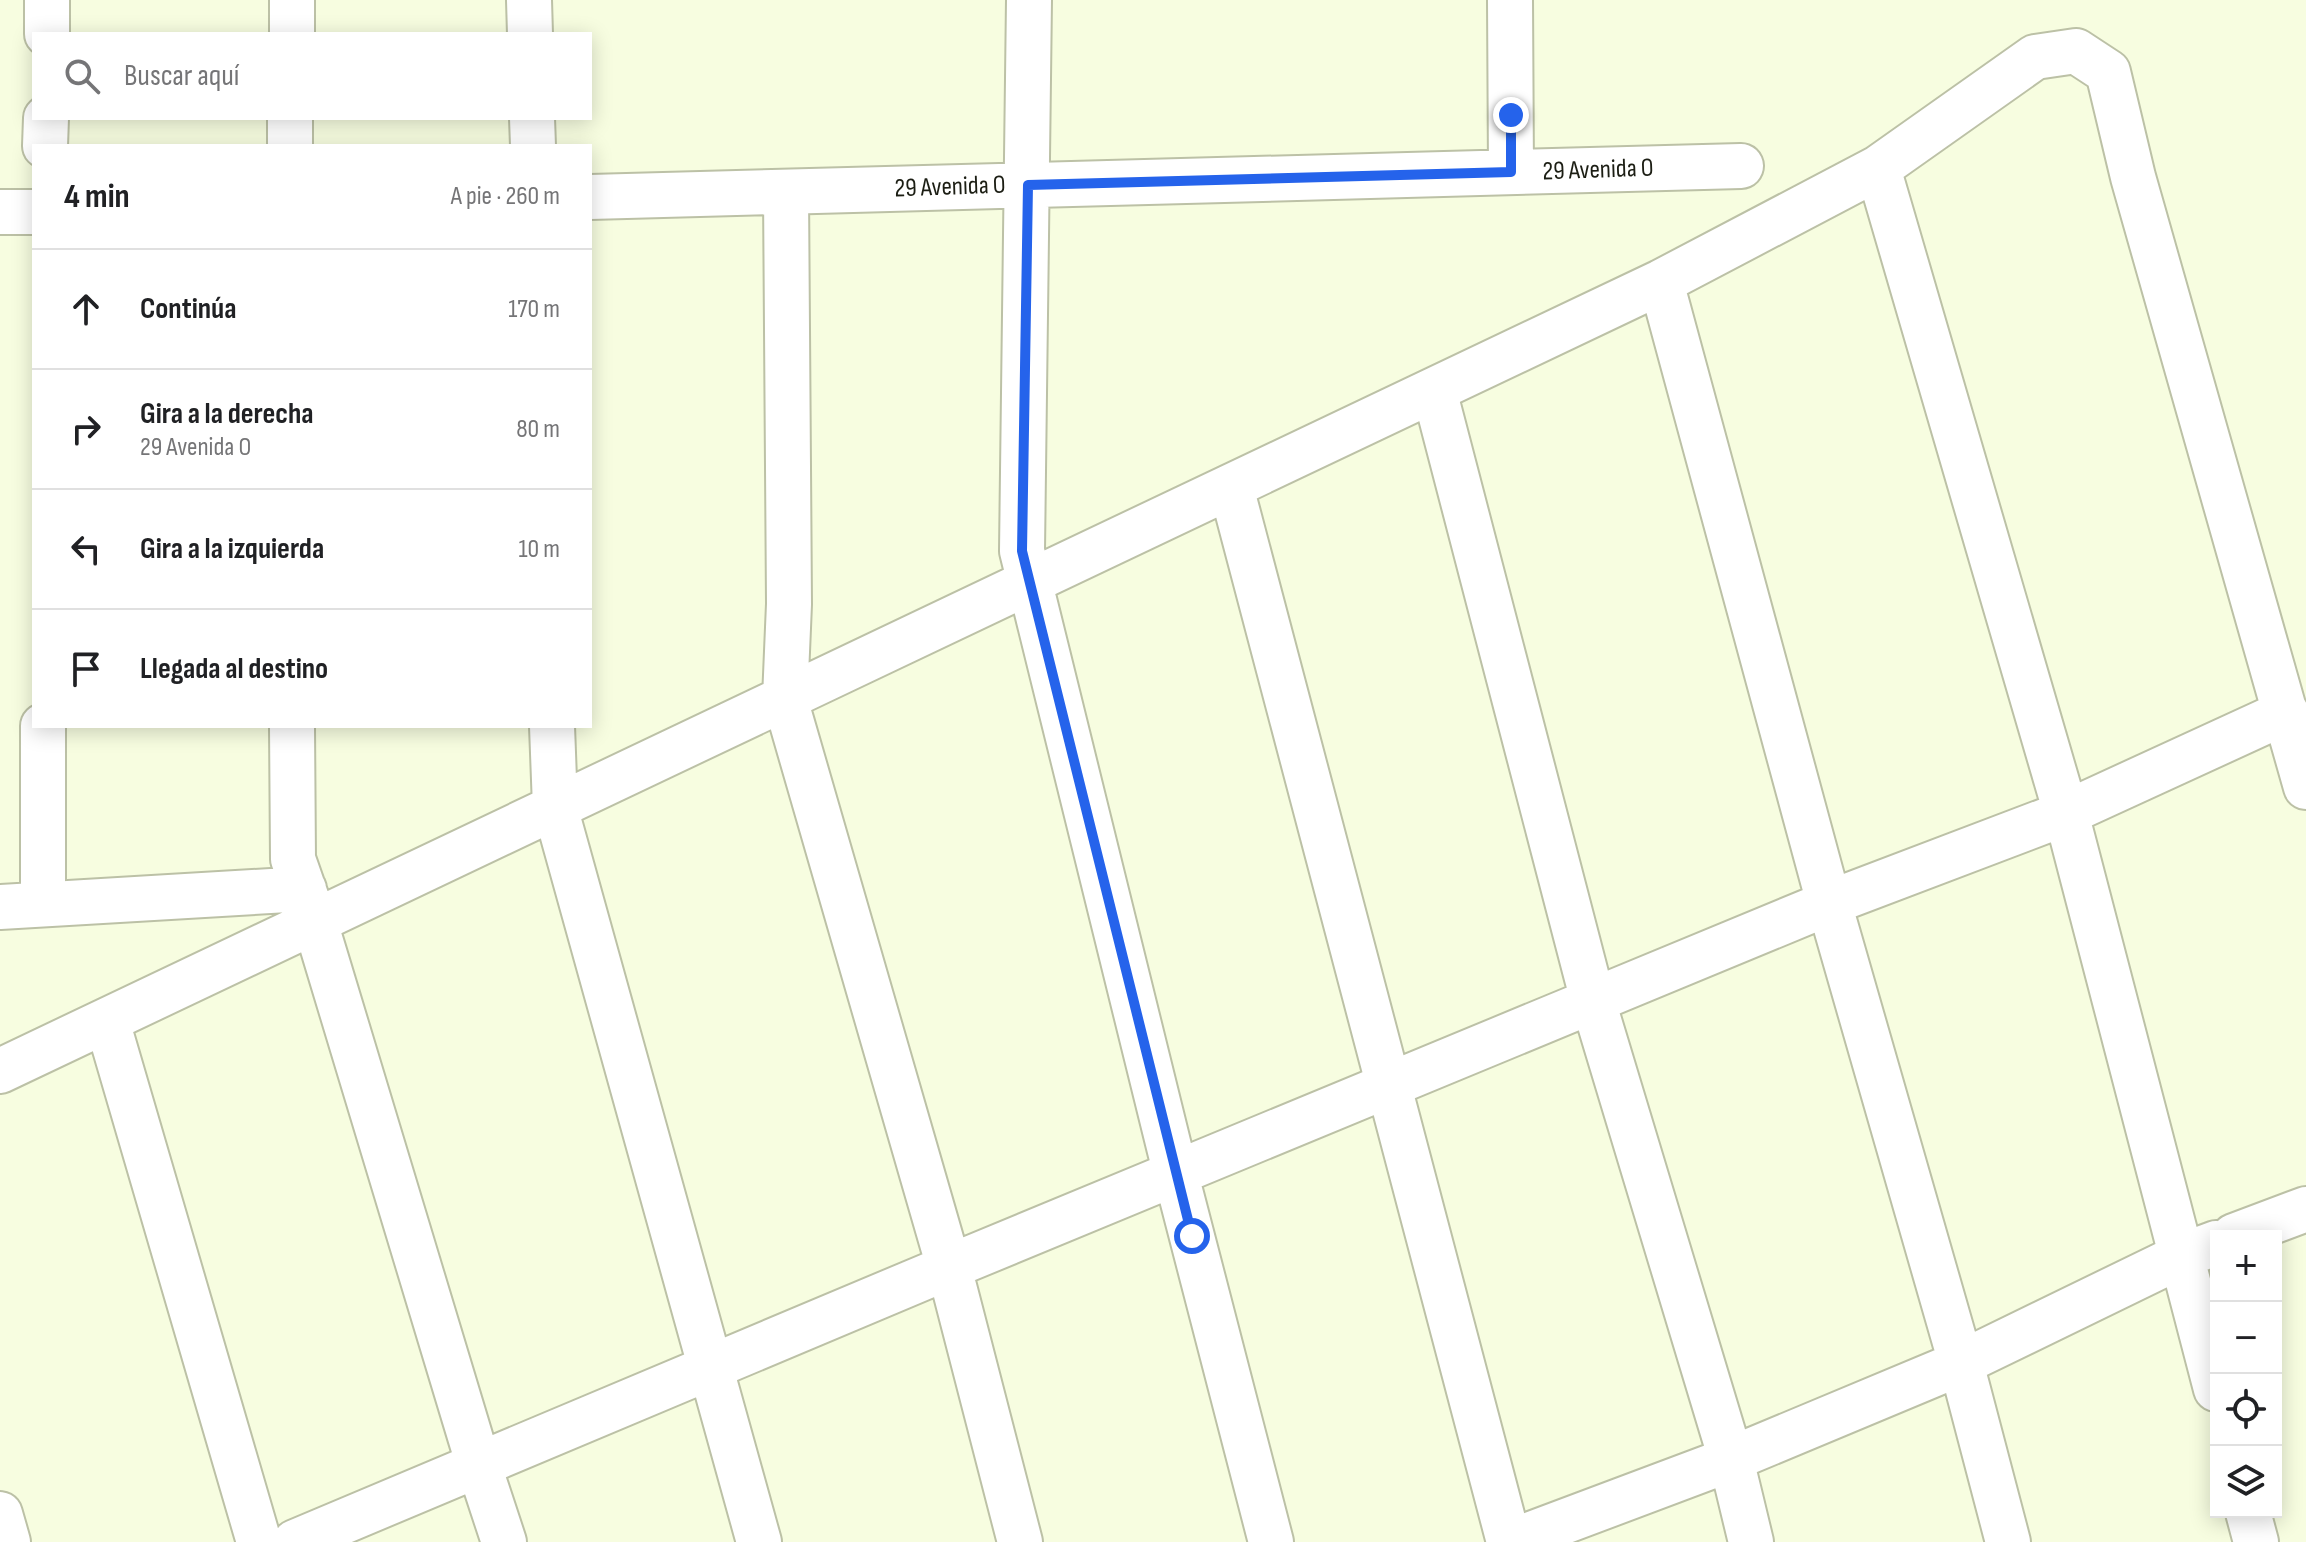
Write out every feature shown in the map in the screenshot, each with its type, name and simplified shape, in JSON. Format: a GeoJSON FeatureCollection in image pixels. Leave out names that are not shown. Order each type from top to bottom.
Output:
{"type":"FeatureCollection","features":[{"type":"Feature","properties":{"kind":"street"},"geometry":{"type":"LineString","coordinates":[[47,0],[47,32]]}},
{"type":"Feature","properties":{"kind":"street"},"geometry":{"type":"LineString","coordinates":[[292,0],[292,32]]}},
{"type":"Feature","properties":{"kind":"street"},"geometry":{"type":"LineString","coordinates":[[529,0],[530,32]]}},
{"type":"Feature","properties":{"kind":"street"},"geometry":{"type":"LineString","coordinates":[[1029,0],[1022,551],[1176,1175],[1271,1542]]}},
{"type":"Feature","properties":{"kind":"street"},"geometry":{"type":"LineString","coordinates":[[1510,0],[1511,172]]}},
{"type":"Feature","properties":{"kind":"street"},"geometry":{"type":"LineString","coordinates":[[0,1071],[107,1021],[310,906],[555,807],[1661,282],[1878,168],[2035,57],[2076,51],[2108,72],[2133,177],[2306,787]]}},
{"type":"Feature","properties":{"kind":"street"},"geometry":{"type":"LineString","coordinates":[[45,144],[46,120]]}},
{"type":"Feature","properties":{"kind":"street"},"geometry":{"type":"LineString","coordinates":[[290,120],[290,144]]}},
{"type":"Feature","properties":{"kind":"street"},"geometry":{"type":"LineString","coordinates":[[532,120],[533,144]]}},
{"type":"Feature","properties":{"kind":"street","name":"29 Avenida O"},"geometry":{"type":"LineString","coordinates":[[592,197],[1741,166]]}},
{"type":"Feature","properties":{"kind":"street"},"geometry":{"type":"LineString","coordinates":[[1878,168],[2066,813],[2198,1249],[2214,1374]]}},
{"type":"Feature","properties":{"kind":"street"},"geometry":{"type":"LineString","coordinates":[[786,192],[789,604],[785,699],[949,1267],[1020,1542]]}},
{"type":"Feature","properties":{"kind":"street"},"geometry":{"type":"LineString","coordinates":[[0,212],[32,212]]}},
{"type":"Feature","properties":{"kind":"street"},"geometry":{"type":"LineString","coordinates":[[1661,282],[1829,903],[1961,1363],[2008,1542]]}},
{"type":"Feature","properties":{"kind":"street"},"geometry":{"type":"LineString","coordinates":[[1434,390],[1593,1001],[1731,1459],[1751,1542]]}},
{"type":"Feature","properties":{"kind":"street"},"geometry":{"type":"LineString","coordinates":[[1231,487],[1509,1542],[1731,1459],[1961,1363],[2198,1249]]}},
{"type":"Feature","properties":{"kind":"street"},"geometry":{"type":"LineString","coordinates":[[295,1542],[1829,903],[2066,813],[2286,712]]}},
{"type":"Feature","properties":{"kind":"street"},"geometry":{"type":"LineString","coordinates":[[43,728],[43,904]]}},
{"type":"Feature","properties":{"kind":"street"},"geometry":{"type":"LineString","coordinates":[[292,728],[293,859],[504,1542]]}},
{"type":"Feature","properties":{"kind":"street"},"geometry":{"type":"LineString","coordinates":[[552,728],[555,807],[759,1542]]}},
{"type":"Feature","properties":{"kind":"street"},"geometry":{"type":"LineString","coordinates":[[0,907],[43,904],[310,906]]}},
{"type":"Feature","properties":{"kind":"street"},"geometry":{"type":"LineString","coordinates":[[107,1021],[259,1542]]}},
{"type":"Feature","properties":{"kind":"street"},"geometry":{"type":"LineString","coordinates":[[2250,1230],[2306,1209]]}},
{"type":"Feature","properties":{"kind":"street"},"geometry":{"type":"LineString","coordinates":[[0,1514],[8,1542]]}},
{"type":"Feature","properties":{"kind":"street"},"geometry":{"type":"LineString","coordinates":[[2250,1518],[2256,1542]]}},
{"type":"Feature","properties":{"kind":"route"},"geometry":{"type":"LineString","coordinates":[[1192,1236],[1022,551],[1028,185],[1511,172],[1511,115]]}}]}
